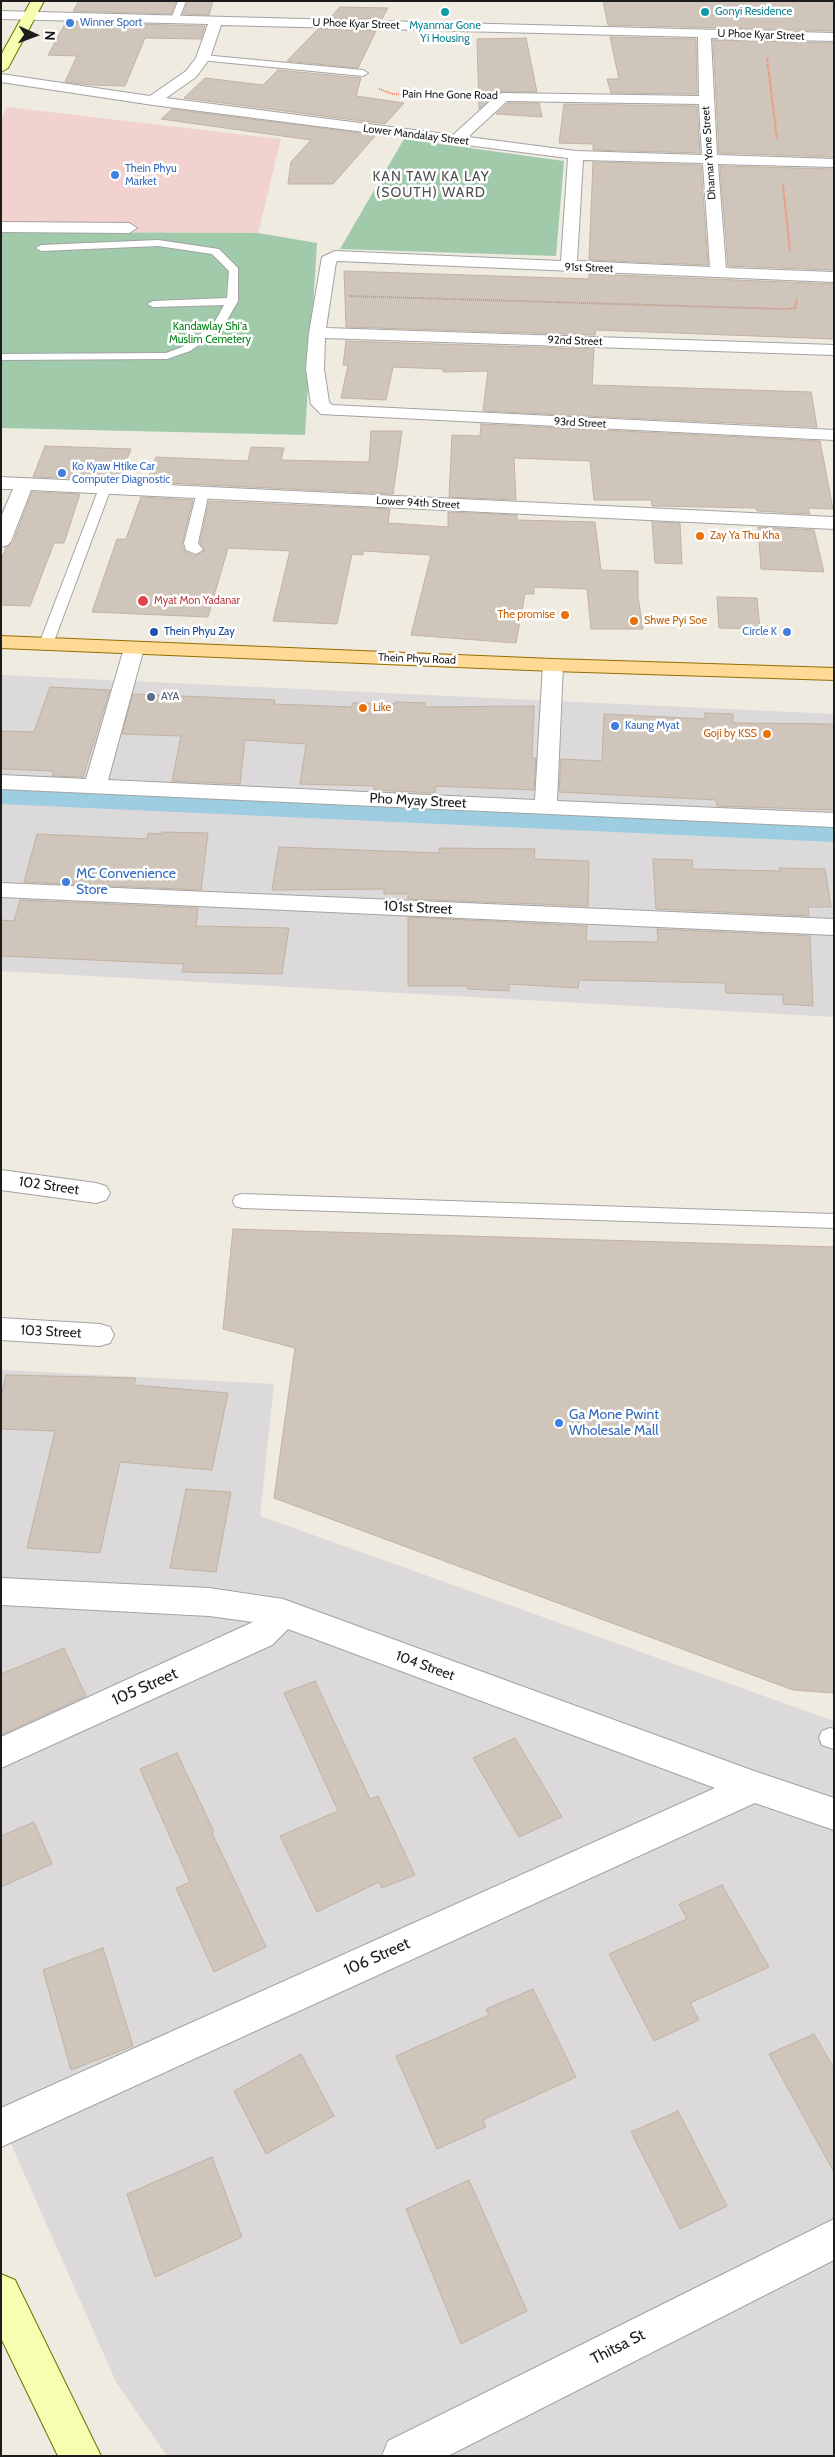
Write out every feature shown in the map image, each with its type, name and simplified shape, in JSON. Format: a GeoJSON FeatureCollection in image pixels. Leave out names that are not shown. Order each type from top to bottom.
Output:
{"type":"FeatureCollection","features":[{"type":"Feature","properties":{"kind":"main road"},"geometry":{"type":"LineString","coordinates":[[1,68],[38,1]]}},
{"type":"Feature","properties":{"kind":"main road","name":"Thein Phyu Road"},"geometry":{"type":"LineString","coordinates":[[1,642],[553,665],[834,674]]}},
{"type":"Feature","properties":{"kind":"main road"},"geometry":{"type":"LineString","coordinates":[[1,2294],[80,2456]]}},
{"type":"Feature","properties":{"kind":"street","name":"U Phoe Kyar Street"},"geometry":{"type":"LineString","coordinates":[[1,15],[834,37]]}},
{"type":"Feature","properties":{"kind":"street"},"geometry":{"type":"LineString","coordinates":[[153,101],[191,74],[203,58],[216,21]]}},
{"type":"Feature","properties":{"kind":"street","name":"Dhamar Yone Street"},"geometry":{"type":"LineString","coordinates":[[704,34],[706,100],[718,273]]}},
{"type":"Feature","properties":{"kind":"street","name":"Lower Mandalay Street"},"geometry":{"type":"LineString","coordinates":[[1,78],[153,101],[576,155],[834,164]]}},
{"type":"Feature","properties":{"kind":"street"},"geometry":{"type":"LineString","coordinates":[[456,140],[503,97]]}},
{"type":"Feature","properties":{"kind":"street","name":"Pain Hne Gone Road"},"geometry":{"type":"LineString","coordinates":[[503,97],[706,100]]}},
{"type":"Feature","properties":{"kind":"street"},"geometry":{"type":"LineString","coordinates":[[569,267],[576,155]]}},
{"type":"Feature","properties":{"kind":"street"},"geometry":{"type":"LineString","coordinates":[[1,227],[129,228]]}},
{"type":"Feature","properties":{"kind":"street","name":"91st Street"},"geometry":{"type":"LineString","coordinates":[[324,295],[328,260],[335,256],[834,277]]}},
{"type":"Feature","properties":{"kind":"street"},"geometry":{"type":"LineString","coordinates":[[317,333],[324,295]]}},
{"type":"Feature","properties":{"kind":"street","name":"92nd Street"},"geometry":{"type":"LineString","coordinates":[[317,333],[834,350]]}},
{"type":"Feature","properties":{"kind":"street","name":"93rd Street"},"geometry":{"type":"LineString","coordinates":[[317,333],[316,369],[320,404],[327,410],[834,435]]}},
{"type":"Feature","properties":{"kind":"street","name":"Lower 94th Street"},"geometry":{"type":"LineString","coordinates":[[1,483],[834,523]]}},
{"type":"Feature","properties":{"kind":"street"},"geometry":{"type":"LineString","coordinates":[[1,541],[24,484]]}},
{"type":"Feature","properties":{"kind":"street"},"geometry":{"type":"LineString","coordinates":[[95,786],[134,648]]}},
{"type":"Feature","properties":{"kind":"street"},"geometry":{"type":"LineString","coordinates":[[546,806],[553,665]]}},
{"type":"Feature","properties":{"kind":"street","name":"Pho Myay Street"},"geometry":{"type":"LineString","coordinates":[[1,782],[834,820]]}},
{"type":"Feature","properties":{"kind":"street","name":"101st Street"},"geometry":{"type":"LineString","coordinates":[[1,890],[834,927]]}},
{"type":"Feature","properties":{"kind":"street","name":"102 Street"},"geometry":{"type":"LineString","coordinates":[[1,1180],[96,1192]]}},
{"type":"Feature","properties":{"kind":"street","name":"103 Street"},"geometry":{"type":"LineString","coordinates":[[1,1329],[100,1335]]}},
{"type":"Feature","properties":{"kind":"street","name":"104 Street"},"geometry":{"type":"LineString","coordinates":[[1,1592],[209,1602],[283,1613],[754,1787],[834,1814]]}},
{"type":"Feature","properties":{"kind":"street","name":"105 Street"},"geometry":{"type":"LineString","coordinates":[[1,1753],[261,1635],[283,1613]]}},
{"type":"Feature","properties":{"kind":"street","name":"106 Street"},"geometry":{"type":"LineString","coordinates":[[1,2128],[754,1787]]}},
{"type":"Feature","properties":{"kind":"street","name":"Thitsa St"},"geometry":{"type":"LineString","coordinates":[[403,2456],[834,2239]]}},
{"type":"Feature","properties":{"kind":"lane"},"geometry":{"type":"LineString","coordinates":[[175,20],[182,1]]}},
{"type":"Feature","properties":{"kind":"lane"},"geometry":{"type":"LineString","coordinates":[[203,58],[363,73]]}},
{"type":"Feature","properties":{"kind":"lane"},"geometry":{"type":"LineString","coordinates":[[1,357],[104,358],[167,356],[186,350],[218,327],[232,300],[234,270],[215,251],[158,243],[41,248]]}},
{"type":"Feature","properties":{"kind":"lane"},"geometry":{"type":"LineString","coordinates":[[152,304],[232,300]]}},
{"type":"Feature","properties":{"kind":"lane"},"geometry":{"type":"LineString","coordinates":[[46,644],[104,488]]}},
{"type":"Feature","properties":{"kind":"lane"},"geometry":{"type":"LineString","coordinates":[[196,550],[191,547],[191,543],[203,492]]}},
{"type":"Feature","properties":{"kind":"lane"},"geometry":{"type":"LineString","coordinates":[[242,1201],[834,1221]]}},
{"type":"Feature","properties":{"kind":"path","name":"Pain Hne Gone Road"},"geometry":{"type":"LineString","coordinates":[[363,73],[375,88],[393,94],[469,98],[503,97]]}},
{"type":"Feature","properties":{"kind":"path"},"geometry":{"type":"LineString","coordinates":[[324,295],[785,309]]}},
{"type":"Feature","properties":{"kind":"shaded area"},"geometry":{"type":"Polygon","coordinates":[[[7,107],[281,139],[258,233],[1,232],[1,118],[7,107]]]}},
{"type":"Feature","properties":{"kind":"shaded area"},"geometry":{"type":"Polygon","coordinates":[[[1,675],[834,714],[834,1017],[1,971],[1,675]]]}},
{"type":"Feature","properties":{"kind":"shaded area"},"geometry":{"type":"Polygon","coordinates":[[[1,1370],[274,1384],[260,1516],[834,1721],[834,2456],[167,2456],[116,2382],[1,2121],[1,1370]]]}},
{"type":"Feature","properties":{"kind":"green space"},"geometry":{"type":"Polygon","coordinates":[[[404,139],[564,161],[556,256],[340,249],[404,139]]]}},
{"type":"Feature","properties":{"kind":"green space","name":"Kandawlay Shi'a Muslim Cemetery"},"geometry":{"type":"Polygon","coordinates":[[[1,232],[258,233],[317,243],[305,435],[1,428],[1,232]]]}},
{"type":"Feature","properties":{"kind":"building"},"geometry":{"type":"Polygon","coordinates":[[[79,1],[176,1],[171,14],[73,11],[79,1]]]}},
{"type":"Feature","properties":{"kind":"building"},"geometry":{"type":"Polygon","coordinates":[[[188,1],[213,1],[209,15],[183,14],[188,1]]]}},
{"type":"Feature","properties":{"kind":"building","name":"Gonyi Residence"},"geometry":{"type":"Polygon","coordinates":[[[603,1],[834,1],[834,31],[608,25],[603,1]]]}},
{"type":"Feature","properties":{"kind":"building"},"geometry":{"type":"Polygon","coordinates":[[[340,7],[388,8],[382,19],[330,18],[340,7]]]}},
{"type":"Feature","properties":{"kind":"building"},"geometry":{"type":"Polygon","coordinates":[[[66,22],[205,26],[201,39],[145,38],[125,86],[65,82],[77,56],[48,55],[66,22]]]}},
{"type":"Feature","properties":{"kind":"building"},"geometry":{"type":"Polygon","coordinates":[[[318,29],[376,31],[358,68],[287,61],[318,29]]]}},
{"type":"Feature","properties":{"kind":"building"},"geometry":{"type":"Polygon","coordinates":[[[610,37],[696,39],[697,94],[611,93],[607,79],[619,79],[610,37]]]}},
{"type":"Feature","properties":{"kind":"building"},"geometry":{"type":"Polygon","coordinates":[[[526,38],[537,92],[498,92],[479,109],[477,39],[526,38]]]}},
{"type":"Feature","properties":{"kind":"building"},"geometry":{"type":"Polygon","coordinates":[[[713,40],[834,43],[834,157],[719,153],[713,40]]]}},
{"type":"Feature","properties":{"kind":"building"},"geometry":{"type":"Polygon","coordinates":[[[278,70],[361,78],[356,96],[404,103],[385,124],[184,98],[205,78],[263,85],[278,70]]]}},
{"type":"Feature","properties":{"kind":"building"},"geometry":{"type":"Polygon","coordinates":[[[508,103],[539,103],[542,117],[496,114],[508,103]]]}},
{"type":"Feature","properties":{"kind":"building"},"geometry":{"type":"Polygon","coordinates":[[[564,104],[697,106],[700,153],[593,150],[593,144],[559,143],[564,104]]]}},
{"type":"Feature","properties":{"kind":"building"},"geometry":{"type":"Polygon","coordinates":[[[172,109],[376,135],[333,184],[288,184],[291,162],[311,140],[161,119],[172,109]]]}},
{"type":"Feature","properties":{"kind":"building"},"geometry":{"type":"Polygon","coordinates":[[[593,162],[701,165],[708,265],[589,260],[593,162]]]}},
{"type":"Feature","properties":{"kind":"building"},"geometry":{"type":"Polygon","coordinates":[[[720,166],[834,169],[834,270],[728,266],[720,166]]]}},
{"type":"Feature","properties":{"kind":"building"},"geometry":{"type":"Polygon","coordinates":[[[344,271],[589,279],[589,274],[834,284],[834,339],[596,330],[595,335],[346,327],[344,271]]]}},
{"type":"Feature","properties":{"kind":"building"},"geometry":{"type":"Polygon","coordinates":[[[346,341],[594,349],[592,385],[811,392],[817,427],[483,411],[488,371],[443,372],[443,369],[393,367],[386,400],[341,398],[348,365],[343,365],[346,341]]]}},
{"type":"Feature","properties":{"kind":"building"},"geometry":{"type":"Polygon","coordinates":[[[481,424],[820,441],[833,509],[808,508],[810,514],[757,511],[756,508],[652,506],[651,500],[594,500],[590,461],[514,458],[516,500],[449,497],[452,435],[480,436],[481,424]]]}},
{"type":"Feature","properties":{"kind":"building"},"geometry":{"type":"Polygon","coordinates":[[[371,431],[402,431],[393,494],[147,482],[156,457],[248,461],[251,447],[284,448],[281,460],[369,462],[371,431]]]}},
{"type":"Feature","properties":{"kind":"building"},"geometry":{"type":"Polygon","coordinates":[[[45,446],[131,449],[119,479],[33,477],[45,446]]]}},
{"type":"Feature","properties":{"kind":"building"},"geometry":{"type":"Polygon","coordinates":[[[32,492],[80,494],[64,543],[54,543],[30,606],[1,605],[1,561],[6,547],[13,542],[32,492]]]}},
{"type":"Feature","properties":{"kind":"building"},"geometry":{"type":"Polygon","coordinates":[[[141,497],[193,500],[182,544],[185,552],[195,556],[205,550],[200,543],[209,501],[390,509],[388,523],[448,527],[448,512],[517,515],[517,520],[595,522],[601,570],[638,571],[638,597],[643,629],[591,629],[587,589],[534,587],[534,594],[525,594],[516,643],[411,635],[431,555],[363,551],[363,555],[352,554],[337,624],[273,621],[290,551],[228,548],[208,617],[92,612],[117,539],[126,539],[141,497]]]}},
{"type":"Feature","properties":{"kind":"building"},"geometry":{"type":"Polygon","coordinates":[[[652,522],[680,523],[682,564],[655,563],[652,522]]]}},
{"type":"Feature","properties":{"kind":"building"},"geometry":{"type":"Polygon","coordinates":[[[758,527],[814,530],[824,572],[761,569],[758,527]]]}},
{"type":"Feature","properties":{"kind":"building"},"geometry":{"type":"Polygon","coordinates":[[[717,597],[757,598],[760,629],[719,628],[717,597]]]}},
{"type":"Feature","properties":{"kind":"building"},"geometry":{"type":"Polygon","coordinates":[[[50,687],[110,690],[83,777],[52,776],[54,771],[1,769],[1,731],[34,732],[50,687]]]}},
{"type":"Feature","properties":{"kind":"building"},"geometry":{"type":"Polygon","coordinates":[[[133,694],[275,700],[274,704],[352,707],[352,703],[395,704],[395,702],[425,703],[425,707],[534,706],[532,758],[536,758],[534,790],[436,786],[435,793],[374,790],[374,786],[300,784],[306,744],[245,740],[240,784],[172,781],[181,736],[122,734],[133,694]]]}},
{"type":"Feature","properties":{"kind":"building"},"geometry":{"type":"Polygon","coordinates":[[[705,713],[733,714],[733,723],[834,724],[834,810],[717,806],[716,800],[559,792],[561,759],[602,761],[604,714],[705,719],[705,713]]]}},
{"type":"Feature","properties":{"kind":"building"},"geometry":{"type":"Polygon","coordinates":[[[162,832],[208,833],[201,890],[24,882],[37,834],[147,839],[148,833],[162,834],[162,832]]]}},
{"type":"Feature","properties":{"kind":"building"},"geometry":{"type":"Polygon","coordinates":[[[279,847],[439,853],[439,848],[535,849],[534,859],[589,861],[588,906],[408,899],[408,894],[384,894],[384,889],[272,890],[279,847]]]}},
{"type":"Feature","properties":{"kind":"building"},"geometry":{"type":"Polygon","coordinates":[[[653,859],[692,860],[693,869],[780,871],[779,868],[825,869],[831,907],[808,907],[809,916],[656,909],[653,859]]]}},
{"type":"Feature","properties":{"kind":"building"},"geometry":{"type":"Polygon","coordinates":[[[20,900],[198,908],[196,926],[289,928],[282,974],[182,972],[184,964],[1,956],[1,920],[14,921],[20,900]]]}},
{"type":"Feature","properties":{"kind":"building"},"geometry":{"type":"Polygon","coordinates":[[[408,917],[587,926],[586,941],[658,942],[657,929],[810,936],[813,1006],[783,1004],[783,995],[726,993],[725,983],[579,980],[578,988],[509,984],[509,991],[468,989],[468,986],[408,986],[408,917]]]}},
{"type":"Feature","properties":{"kind":"building","name":"Ga Mone Pwint Wholesale Mall"},"geometry":{"type":"Polygon","coordinates":[[[233,1229],[834,1247],[834,1693],[793,1690],[274,1498],[295,1348],[223,1329],[233,1229]]]}},
{"type":"Feature","properties":{"kind":"building"},"geometry":{"type":"Polygon","coordinates":[[[6,1375],[136,1378],[134,1385],[228,1393],[212,1470],[120,1462],[100,1553],[27,1548],[55,1431],[1,1429],[1,1396],[6,1375]]]}},
{"type":"Feature","properties":{"kind":"building"},"geometry":{"type":"Polygon","coordinates":[[[186,1489],[231,1492],[216,1572],[170,1568],[186,1489]]]}},
{"type":"Feature","properties":{"kind":"building"},"geometry":{"type":"Polygon","coordinates":[[[64,1648],[86,1696],[1,1735],[1,1674],[64,1648]]]}},
{"type":"Feature","properties":{"kind":"building"},"geometry":{"type":"Polygon","coordinates":[[[315,1681],[370,1799],[378,1796],[415,1875],[382,1888],[379,1882],[317,1912],[280,1836],[338,1811],[284,1693],[315,1681]]]}},
{"type":"Feature","properties":{"kind":"building"},"geometry":{"type":"Polygon","coordinates":[[[515,1738],[562,1817],[519,1837],[473,1758],[515,1738]]]}},
{"type":"Feature","properties":{"kind":"building"},"geometry":{"type":"Polygon","coordinates":[[[177,1753],[214,1832],[212,1833],[266,1947],[214,1972],[176,1888],[190,1882],[140,1769],[177,1753]]]}},
{"type":"Feature","properties":{"kind":"building"},"geometry":{"type":"Polygon","coordinates":[[[34,1822],[52,1864],[1,1887],[1,1836],[34,1822]]]}},
{"type":"Feature","properties":{"kind":"building"},"geometry":{"type":"Polygon","coordinates":[[[722,1885],[769,1967],[690,2003],[699,2020],[654,2041],[609,1954],[687,1919],[679,1904],[722,1885]]]}},
{"type":"Feature","properties":{"kind":"building"},"geometry":{"type":"Polygon","coordinates":[[[103,1948],[133,2046],[71,2070],[43,1970],[103,1948]]]}},
{"type":"Feature","properties":{"kind":"building"},"geometry":{"type":"Polygon","coordinates":[[[533,1989],[576,2077],[483,2120],[486,2127],[437,2149],[396,2056],[489,2015],[486,2009],[533,1989]]]}},
{"type":"Feature","properties":{"kind":"building"},"geometry":{"type":"Polygon","coordinates":[[[814,2034],[834,2068],[834,2172],[769,2054],[814,2034]]]}},
{"type":"Feature","properties":{"kind":"building"},"geometry":{"type":"Polygon","coordinates":[[[301,2054],[334,2116],[266,2154],[234,2091],[301,2054]]]}},
{"type":"Feature","properties":{"kind":"building"},"geometry":{"type":"Polygon","coordinates":[[[678,2111],[727,2206],[680,2229],[631,2132],[678,2111]]]}},
{"type":"Feature","properties":{"kind":"building"},"geometry":{"type":"Polygon","coordinates":[[[212,2157],[242,2237],[155,2277],[127,2194],[212,2157]]]}},
{"type":"Feature","properties":{"kind":"building"},"geometry":{"type":"Polygon","coordinates":[[[469,2180],[527,2311],[461,2344],[406,2209],[469,2180]]]}},
{"type":"Feature","properties":{"kind":"waterway"},"geometry":{"type":"LineString","coordinates":[[1,795],[834,832]]}},
{"type":"Feature","properties":{"kind":"place","name":"Myanmar Gone Yi Housing"},"geometry":{"type":"Point","coordinates":[445,12]}},
{"type":"Feature","properties":{"kind":"place","name":"Gonyi Residence"},"geometry":{"type":"Point","coordinates":[705,12]}},
{"type":"Feature","properties":{"kind":"place","name":"Winner Sport"},"geometry":{"type":"Point","coordinates":[70,23]}},
{"type":"Feature","properties":{"kind":"place","name":"Thein Phyu Market"},"geometry":{"type":"Point","coordinates":[115,175]}},
{"type":"Feature","properties":{"kind":"place","name":"Ko Kyaw Htike Car Computer Diagnostic"},"geometry":{"type":"Point","coordinates":[62,473]}},
{"type":"Feature","properties":{"kind":"place","name":"Zay Ya Thu Kha"},"geometry":{"type":"Point","coordinates":[700,536]}},
{"type":"Feature","properties":{"kind":"place","name":"Myat Mon Yadanar"},"geometry":{"type":"Point","coordinates":[143,601]}},
{"type":"Feature","properties":{"kind":"place","name":"The promise"},"geometry":{"type":"Point","coordinates":[565,615]}},
{"type":"Feature","properties":{"kind":"place","name":"Shwe Pyi Soe"},"geometry":{"type":"Point","coordinates":[634,621]}},
{"type":"Feature","properties":{"kind":"place","name":"Thein Phyu Zay"},"geometry":{"type":"Point","coordinates":[154,632]}},
{"type":"Feature","properties":{"kind":"place","name":"Circle K"},"geometry":{"type":"Point","coordinates":[787,632]}},
{"type":"Feature","properties":{"kind":"place","name":"AYA"},"geometry":{"type":"Point","coordinates":[151,697]}},
{"type":"Feature","properties":{"kind":"place","name":"Like"},"geometry":{"type":"Point","coordinates":[363,708]}},
{"type":"Feature","properties":{"kind":"place","name":"Kaung Myat"},"geometry":{"type":"Point","coordinates":[615,726]}},
{"type":"Feature","properties":{"kind":"place","name":"Goji by KSS"},"geometry":{"type":"Point","coordinates":[767,734]}},
{"type":"Feature","properties":{"kind":"place","name":"MC Convenience Store"},"geometry":{"type":"Point","coordinates":[66,882]}},
{"type":"Feature","properties":{"kind":"place","name":"Ga Mone Pwint Wholesale Mall"},"geometry":{"type":"Point","coordinates":[559,1423]}},
{"type":"Feature","properties":{"kind":"district","name":"KAN TAW KA LAY (SOUTH) WARD"},"geometry":{"type":"Point","coordinates":[431,186]}}]}
